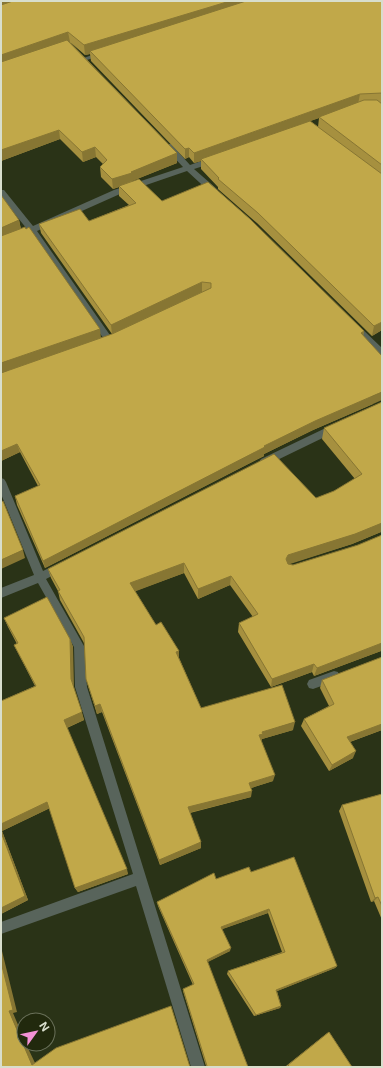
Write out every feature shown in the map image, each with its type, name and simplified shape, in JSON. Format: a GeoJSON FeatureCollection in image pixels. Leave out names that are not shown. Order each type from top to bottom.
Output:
{"type":"FeatureCollection","features":[{"type":"Feature","properties":{"kind":"street"},"geometry":{"type":"LineString","coordinates":[[85,60],[107,52]]}},
{"type":"Feature","properties":{"kind":"street"},"geometry":{"type":"LineString","coordinates":[[162,140],[189,169],[224,200]]}},
{"type":"Feature","properties":{"kind":"street"},"geometry":{"type":"LineString","coordinates":[[1,242],[32,230],[117,192],[218,159]]}},
{"type":"Feature","properties":{"kind":"street"},"geometry":{"type":"LineString","coordinates":[[1,192],[32,230],[109,339]]}},
{"type":"Feature","properties":{"kind":"street"},"geometry":{"type":"LineString","coordinates":[[348,320],[382,353]]}},
{"type":"Feature","properties":{"kind":"street"},"geometry":{"type":"LineString","coordinates":[[252,468],[342,424]]}},
{"type":"Feature","properties":{"kind":"street"},"geometry":{"type":"LineString","coordinates":[[1,482],[40,577],[79,646],[81,687],[198,1067]]}},
{"type":"Feature","properties":{"kind":"street"},"geometry":{"type":"LineString","coordinates":[[1,593],[40,577],[69,562]]}},
{"type":"Feature","properties":{"kind":"street"},"geometry":{"type":"LineString","coordinates":[[313,684],[342,673]]}},
{"type":"Feature","properties":{"kind":"street"},"geometry":{"type":"LineString","coordinates":[[1,928],[140,878]]}},
{"type":"Feature","properties":{"kind":"building"},"geometry":{"type":"Polygon","coordinates":[[[13,1],[230,1],[84,45],[68,32],[1,55],[1,5],[13,1]]]}},
{"type":"Feature","properties":{"kind":"building"},"geometry":{"type":"Polygon","coordinates":[[[246,1],[382,1],[382,93],[360,94],[194,153],[189,148],[185,149],[90,51],[246,1]]]}},
{"type":"Feature","properties":{"kind":"building"},"geometry":{"type":"Polygon","coordinates":[[[67,40],[177,153],[131,172],[132,173],[112,179],[100,167],[107,160],[95,147],[82,152],[59,130],[1,150],[1,62],[67,40]]]}},
{"type":"Feature","properties":{"kind":"building"},"geometry":{"type":"Polygon","coordinates":[[[364,100],[377,100],[382,104],[382,165],[319,117],[364,100]]]}},
{"type":"Feature","properties":{"kind":"building"},"geometry":{"type":"Polygon","coordinates":[[[310,121],[382,174],[382,322],[374,326],[258,213],[218,179],[219,178],[201,159],[310,121]]]}},
{"type":"Feature","properties":{"kind":"building"},"geometry":{"type":"Polygon","coordinates":[[[139,179],[162,201],[208,182],[250,219],[364,331],[361,333],[382,356],[382,392],[315,421],[264,446],[265,447],[43,561],[15,496],[40,485],[17,444],[1,451],[1,373],[112,334],[211,288],[211,283],[202,282],[111,325],[39,224],[80,209],[89,221],[136,203],[119,186],[139,179]]]}},
{"type":"Feature","properties":{"kind":"building"},"geometry":{"type":"Polygon","coordinates":[[[1,195],[19,220],[1,228],[1,195]]]}},
{"type":"Feature","properties":{"kind":"building"},"geometry":{"type":"Polygon","coordinates":[[[25,227],[26,229],[29,227],[100,329],[1,363],[1,236],[25,227]]]}},
{"type":"Feature","properties":{"kind":"building"},"geometry":{"type":"Polygon","coordinates":[[[382,402],[382,523],[355,534],[288,555],[286,559],[288,564],[293,565],[358,545],[382,535],[382,643],[317,668],[314,664],[272,679],[239,623],[258,614],[231,576],[198,589],[184,563],[130,583],[156,625],[161,622],[179,651],[176,652],[201,708],[282,685],[295,722],[262,732],[263,734],[259,735],[275,775],[249,783],[252,791],[188,807],[201,842],[159,860],[100,704],[95,706],[86,679],[84,637],[58,591],[60,590],[48,569],[274,454],[316,498],[334,491],[362,474],[324,428],[382,402]]]}},
{"type":"Feature","properties":{"kind":"building"},"geometry":{"type":"Polygon","coordinates":[[[3,501],[23,550],[1,560],[1,502],[3,501]]]}},
{"type":"Feature","properties":{"kind":"building"},"geometry":{"type":"Polygon","coordinates":[[[47,597],[70,639],[71,679],[82,712],[64,720],[127,869],[75,888],[47,802],[1,824],[1,701],[36,686],[14,645],[18,643],[4,618],[47,597]]]}},
{"type":"Feature","properties":{"kind":"building"},"geometry":{"type":"Polygon","coordinates":[[[382,657],[382,724],[347,737],[356,751],[332,765],[304,719],[334,704],[322,680],[382,657]]]}},
{"type":"Feature","properties":{"kind":"building"},"geometry":{"type":"Polygon","coordinates":[[[382,794],[382,906],[378,897],[375,898],[342,805],[382,794]]]}},
{"type":"Feature","properties":{"kind":"building"},"geometry":{"type":"Polygon","coordinates":[[[1,832],[25,896],[1,908],[1,832]]]}},
{"type":"Feature","properties":{"kind":"building"},"geometry":{"type":"Polygon","coordinates":[[[294,857],[337,966],[276,990],[281,1006],[256,1015],[228,971],[285,952],[269,909],[221,927],[231,948],[207,960],[248,1067],[206,1067],[207,1066],[183,989],[194,984],[157,902],[214,873],[216,879],[249,867],[251,872],[294,857]]]}},
{"type":"Feature","properties":{"kind":"building"},"geometry":{"type":"Polygon","coordinates":[[[1,962],[13,1010],[9,1011],[16,1027],[16,1052],[26,1052],[32,1065],[50,1052],[56,1052],[56,1048],[171,1006],[190,1067],[1,1067],[1,962]]]}},
{"type":"Feature","properties":{"kind":"building"},"geometry":{"type":"Polygon","coordinates":[[[329,1032],[352,1067],[290,1067],[288,1065],[329,1032]]]}}]}
